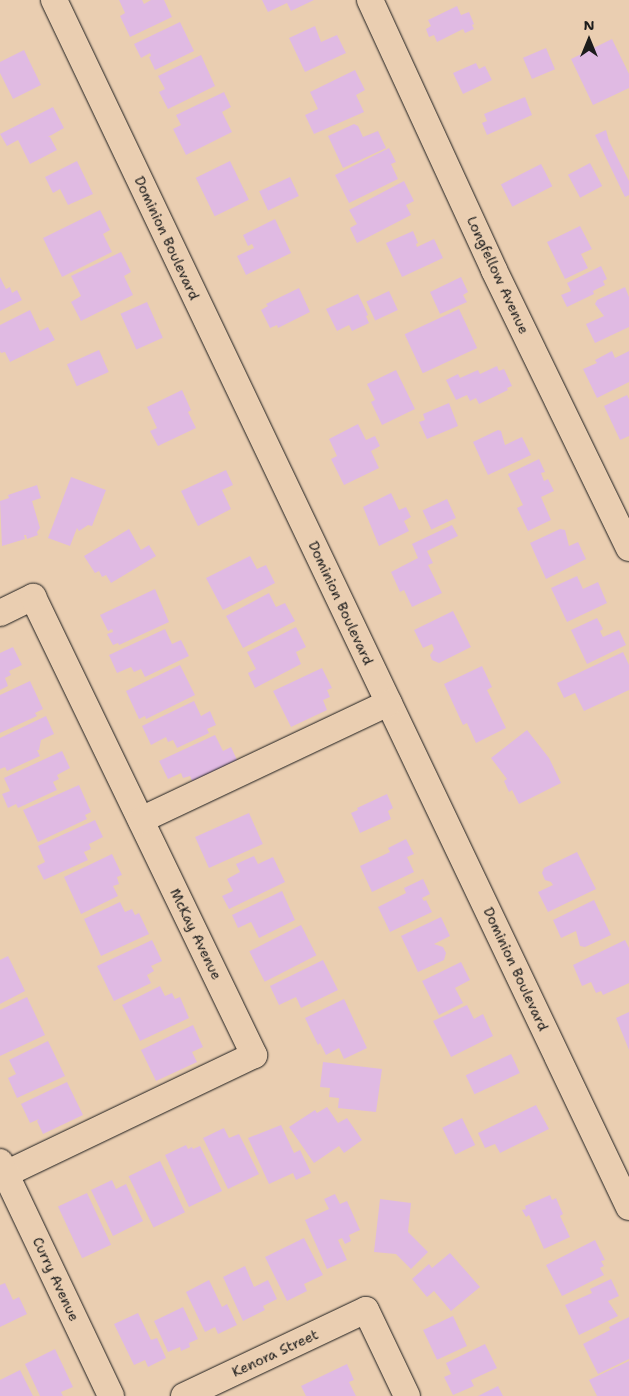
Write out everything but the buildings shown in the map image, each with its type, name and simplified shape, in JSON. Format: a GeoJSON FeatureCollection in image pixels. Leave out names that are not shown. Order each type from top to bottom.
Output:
{"type":"FeatureCollection","features":[{"type":"Feature","properties":{"kind":"street","name":"Dominion Boulevard"},"geometry":{"type":"LineString","coordinates":[[54,0],[629,1207]]}},
{"type":"Feature","properties":{"kind":"street","name":"Longfellow Avenue"},"geometry":{"type":"LineString","coordinates":[[370,0],[494,270],[629,548]]}},
{"type":"Feature","properties":{"kind":"street","name":"McKay Avenue"},"geometry":{"type":"LineString","coordinates":[[0,613],[33,597],[254,1055],[3,1168]]}},
{"type":"Feature","properties":{"kind":"street"},"geometry":{"type":"LineString","coordinates":[[141,820],[389,703]]}},
{"type":"Feature","properties":{"kind":"street","name":"Curry Avenue"},"geometry":{"type":"LineString","coordinates":[[3,1168],[111,1396]]}},
{"type":"Feature","properties":{"kind":"street","name":"Kenora Street"},"geometry":{"type":"LineString","coordinates":[[184,1396],[366,1310],[407,1396]]}}]}
